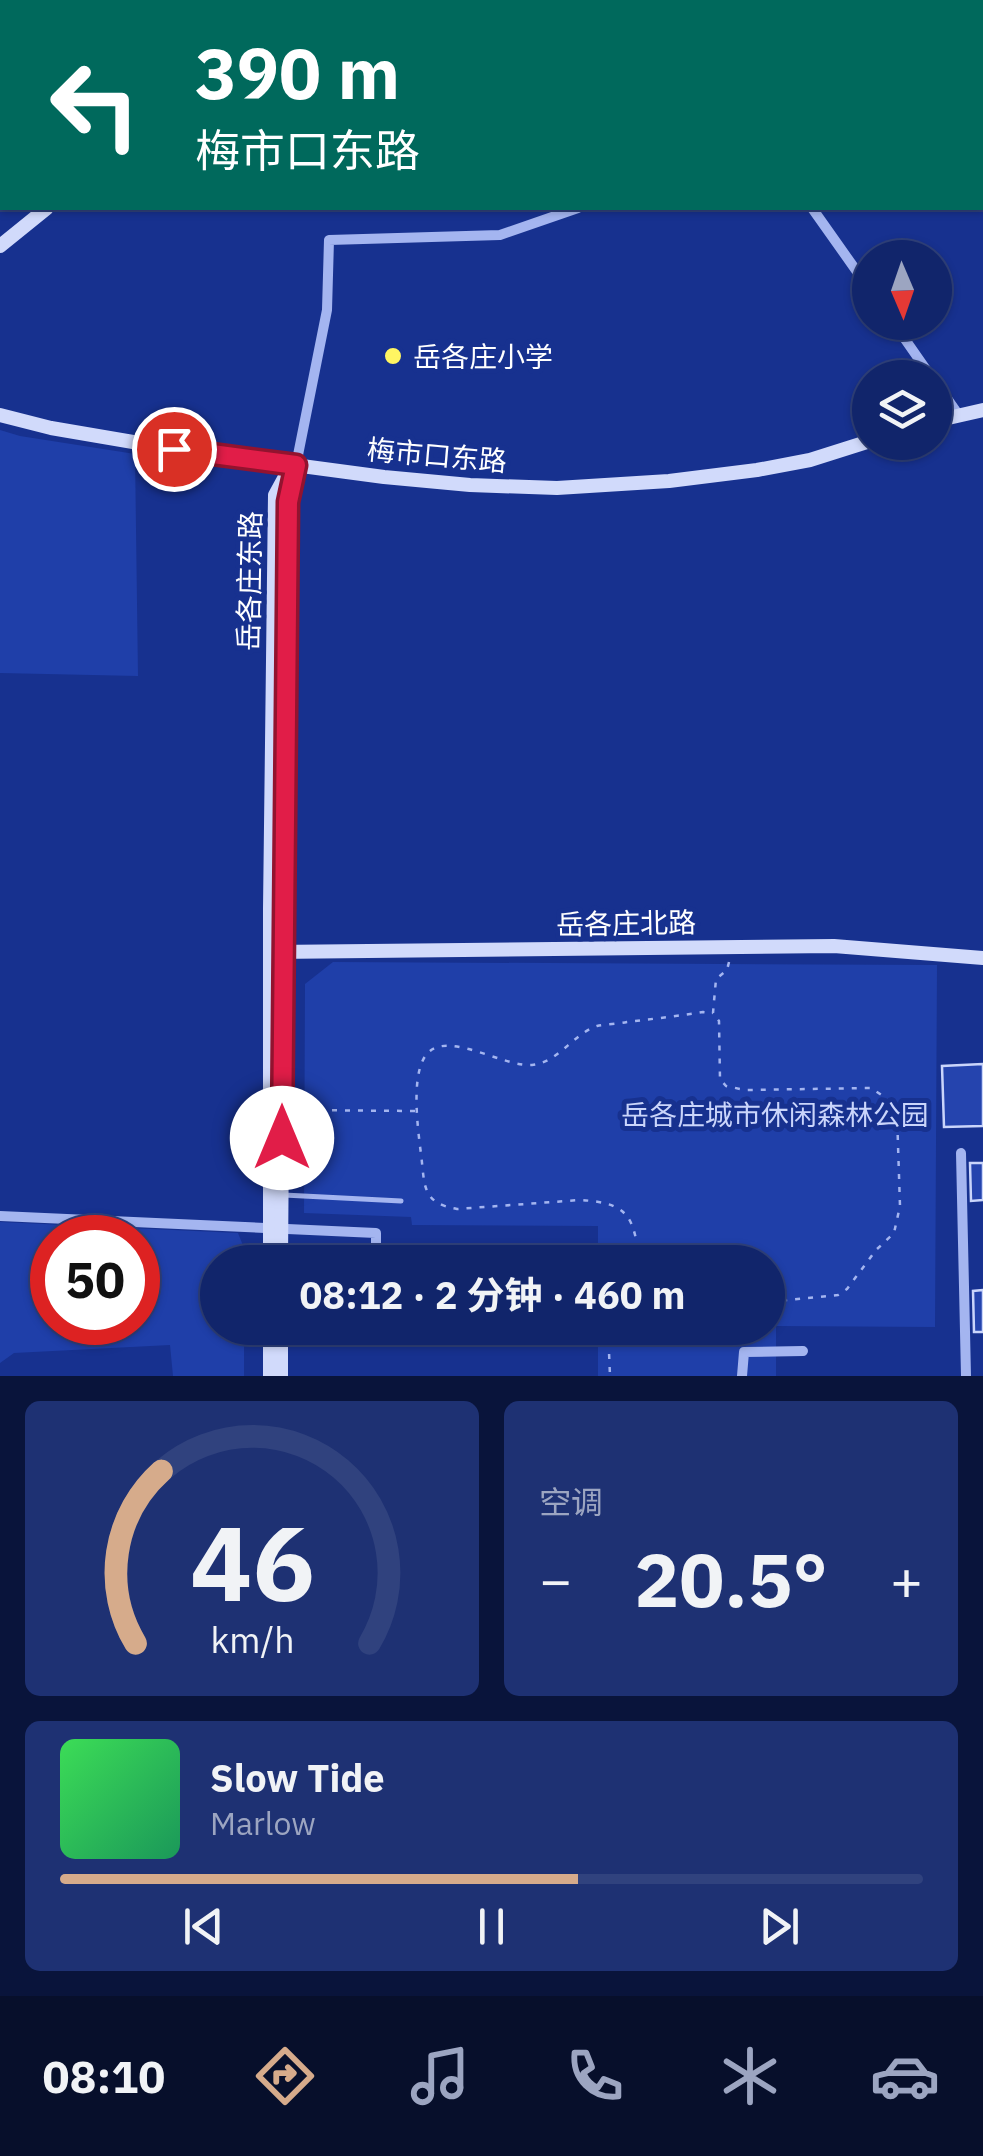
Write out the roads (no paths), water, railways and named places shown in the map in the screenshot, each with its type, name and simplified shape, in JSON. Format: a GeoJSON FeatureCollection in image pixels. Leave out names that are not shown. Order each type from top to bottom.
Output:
{"type":"FeatureCollection","features":[{"type":"Feature","properties":{"kind":"street"},"geometry":{"type":"LineString","coordinates":[[0,246],[45,210]]}},
{"type":"Feature","properties":{"kind":"street"},"geometry":{"type":"LineString","coordinates":[[296,465],[327,310],[330,240],[500,234],[572,210]]}},
{"type":"Feature","properties":{"kind":"street"},"geometry":{"type":"LineString","coordinates":[[813,210],[852,265]]}},
{"type":"Feature","properties":{"kind":"street"},"geometry":{"type":"LineString","coordinates":[[952,405],[958,414]]}},
{"type":"Feature","properties":{"kind":"street"},"geometry":{"type":"LineString","coordinates":[[952,416],[983,410]]}},
{"type":"Feature","properties":{"kind":"street","name":"梅市口东路"},"geometry":{"type":"LineString","coordinates":[[0,415],[174,449],[470,485],[557,488],[669,481],[810,460],[852,447]]}},
{"type":"Feature","properties":{"kind":"street","name":"岳各庄东路"},"geometry":{"type":"LineString","coordinates":[[279,1245],[276,952],[288,502],[296,465]]}},
{"type":"Feature","properties":{"kind":"street","name":"岳各庄北路"},"geometry":{"type":"LineString","coordinates":[[276,952],[834,946],[983,958]]}},
{"type":"Feature","properties":{"kind":"street","name":"岳各庄东路"},"geometry":{"type":"LineString","coordinates":[[273,1245],[282,1195],[276,952]]}},
{"type":"Feature","properties":{"kind":"street"},"geometry":{"type":"LineString","coordinates":[[962,1154],[966,1376]]}},
{"type":"Feature","properties":{"kind":"street"},"geometry":{"type":"LineString","coordinates":[[0,1216],[376,1233],[376,1245]]}},
{"type":"Feature","properties":{"kind":"street"},"geometry":{"type":"LineString","coordinates":[[270,1345],[270,1376]]}},
{"type":"Feature","properties":{"kind":"street"},"geometry":{"type":"LineString","coordinates":[[281,1345],[281,1376]]}},
{"type":"Feature","properties":{"kind":"street"},"geometry":{"type":"LineString","coordinates":[[742,1376],[744,1352],[803,1351]]}},
{"type":"Feature","properties":{"kind":"lane"},"geometry":{"type":"LineString","coordinates":[[282,1195],[401,1202]]}},
{"type":"Feature","properties":{"kind":"place","name":"岳各庄小学"},"geometry":{"type":"Point","coordinates":[393,356]}},
{"type":"Feature","properties":{"kind":"park label","name":"岳各庄城市休闲森林公园"},"geometry":{"type":"Point","coordinates":[775,1114]}}]}
